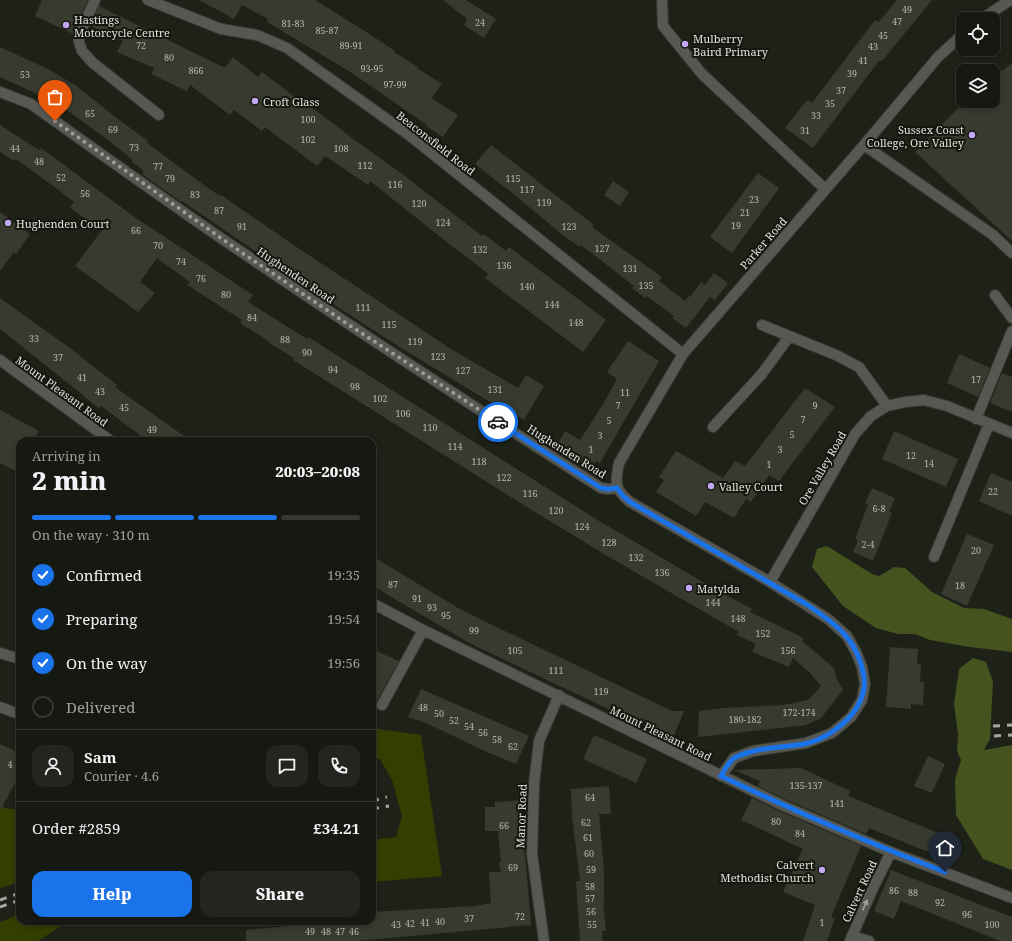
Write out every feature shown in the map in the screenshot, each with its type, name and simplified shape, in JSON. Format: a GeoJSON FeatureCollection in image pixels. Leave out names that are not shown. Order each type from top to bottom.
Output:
{"type":"FeatureCollection","features":[{"type":"Feature","properties":{"kind":"street"},"geometry":{"type":"LineString","coordinates":[[95,0],[79,35],[79,42],[82,51],[92,63],[159,115]]}},
{"type":"Feature","properties":{"kind":"street","name":"Beaconsfield Road"},"geometry":{"type":"LineString","coordinates":[[148,0],[221,29],[257,35],[287,48],[409,135],[683,354]]}},
{"type":"Feature","properties":{"kind":"street"},"geometry":{"type":"LineString","coordinates":[[662,0],[663,26],[702,74],[825,190]]}},
{"type":"Feature","properties":{"kind":"street"},"geometry":{"type":"LineString","coordinates":[[992,12],[1010,0]]}},
{"type":"Feature","properties":{"kind":"street","name":"Parker Road"},"geometry":{"type":"LineString","coordinates":[[617,488],[616,478],[619,463],[683,354],[938,58],[956,41]]}},
{"type":"Feature","properties":{"kind":"street","name":"Hughenden Road"},"geometry":{"type":"LineString","coordinates":[[1,93],[31,104],[244,254],[352,327],[507,428],[601,488],[617,488]]}},
{"type":"Feature","properties":{"kind":"street"},"geometry":{"type":"LineString","coordinates":[[864,145],[993,235],[1012,253]]}},
{"type":"Feature","properties":{"kind":"street"},"geometry":{"type":"LineString","coordinates":[[995,295],[1012,318]]}},
{"type":"Feature","properties":{"kind":"street"},"geometry":{"type":"LineString","coordinates":[[762,325],[836,355],[859,367],[887,406]]}},
{"type":"Feature","properties":{"kind":"street"},"geometry":{"type":"LineString","coordinates":[[976,418],[1012,331]]}},
{"type":"Feature","properties":{"kind":"street"},"geometry":{"type":"LineString","coordinates":[[713,426],[761,375],[789,337]]}},
{"type":"Feature","properties":{"kind":"street","name":"Mount Pleasant Road"},"geometry":{"type":"LineString","coordinates":[[0,360],[106,437]]}},
{"type":"Feature","properties":{"kind":"street","name":"Ore Valley Road"},"geometry":{"type":"LineString","coordinates":[[770,582],[854,434],[871,416],[887,406],[924,400],[947,406],[1012,433]]}},
{"type":"Feature","properties":{"kind":"street"},"geometry":{"type":"LineString","coordinates":[[934,557],[989,424]]}},
{"type":"Feature","properties":{"kind":"street"},"geometry":{"type":"LineString","coordinates":[[617,488],[630,502],[770,582],[828,619],[847,636],[862,667],[865,684],[862,700],[851,716],[832,733],[806,743],[753,751],[734,758],[721,776]]}},
{"type":"Feature","properties":{"kind":"street","name":"Mount Pleasant Road"},"geometry":{"type":"LineString","coordinates":[[376,605],[423,630],[784,806],[891,852],[1012,898]]}},
{"type":"Feature","properties":{"kind":"street"},"geometry":{"type":"LineString","coordinates":[[382,705],[423,630]]}},
{"type":"Feature","properties":{"kind":"street"},"geometry":{"type":"LineString","coordinates":[[0,653],[16,658]]}},
{"type":"Feature","properties":{"kind":"street","name":"Manor Road"},"geometry":{"type":"LineString","coordinates":[[544,941],[532,854],[534,784],[539,741],[559,695]]}},
{"type":"Feature","properties":{"kind":"street"},"geometry":{"type":"LineString","coordinates":[[0,707],[16,713]]}},
{"type":"Feature","properties":{"kind":"street","name":"Calvert Road"},"geometry":{"type":"LineString","coordinates":[[851,938],[872,890],[891,852]]}},
{"type":"Feature","properties":{"kind":"street"},"geometry":{"type":"LineString","coordinates":[[851,938],[869,941]]}},
{"type":"Feature","properties":{"kind":"green space"},"geometry":{"type":"Polygon","coordinates":[[[827,546],[872,574],[879,576],[894,567],[905,568],[932,592],[964,608],[984,609],[1012,619],[1012,652],[930,640],[915,634],[898,634],[876,628],[843,606],[812,567],[817,549],[827,546]]]}},
{"type":"Feature","properties":{"kind":"green space"},"geometry":{"type":"Polygon","coordinates":[[[973,658],[986,662],[993,682],[990,739],[984,750],[1012,745],[1012,870],[983,859],[956,815],[955,780],[961,760],[957,751],[958,734],[954,704],[959,669],[973,658]]]}},
{"type":"Feature","properties":{"kind":"green space"},"geometry":{"type":"Polygon","coordinates":[[[376,729],[421,735],[442,876],[376,882],[376,840],[396,837],[402,816],[392,780],[380,759],[376,758],[376,729]]]}},
{"type":"Feature","properties":{"kind":"green space"},"geometry":{"type":"Polygon","coordinates":[[[0,806],[9,809],[16,809],[16,883],[0,888],[0,806]]]}},
{"type":"Feature","properties":{"kind":"green space"},"geometry":{"type":"Polygon","coordinates":[[[16,916],[16,925],[63,925],[38,941],[0,941],[0,922],[16,916]]]}},
{"type":"Feature","properties":{"kind":"building","name":"Hastings Motorcycle Centre"},"geometry":{"type":"Polygon","coordinates":[[[42,0],[88,0],[73,34],[35,16],[42,0]]]}},
{"type":"Feature","properties":{"kind":"building"},"geometry":{"type":"Polygon","coordinates":[[[199,0],[315,0],[371,35],[442,84],[431,98],[458,115],[443,137],[352,73],[267,22],[268,19],[242,5],[234,19],[199,0]]]}},
{"type":"Feature","properties":{"kind":"building"},"geometry":{"type":"Polygon","coordinates":[[[443,0],[466,0],[496,19],[484,38],[464,25],[467,19],[443,0]]]}},
{"type":"Feature","properties":{"kind":"building"},"geometry":{"type":"Polygon","coordinates":[[[897,0],[932,0],[882,61],[880,60],[813,148],[785,128],[807,100],[812,103],[875,20],[879,22],[897,0]]]}},
{"type":"Feature","properties":{"kind":"building"},"geometry":{"type":"Polygon","coordinates":[[[99,6],[225,68],[233,57],[258,77],[262,72],[309,108],[310,106],[401,173],[482,236],[484,234],[506,251],[509,247],[606,320],[583,352],[485,278],[488,274],[370,181],[368,185],[325,156],[317,166],[265,127],[262,131],[234,110],[230,115],[190,85],[187,91],[178,87],[151,74],[154,68],[117,52],[123,41],[90,26],[99,6]]]}},
{"type":"Feature","properties":{"kind":"building"},"geometry":{"type":"Polygon","coordinates":[[[0,47],[46,68],[75,85],[148,141],[147,143],[208,188],[220,196],[221,195],[292,244],[451,349],[518,388],[526,375],[544,386],[524,420],[501,406],[500,408],[401,348],[313,291],[182,201],[181,202],[142,174],[144,171],[132,162],[133,160],[65,109],[0,77],[0,47]]]}},
{"type":"Feature","properties":{"kind":"building","name":"Sussex Coast College, Ore Valley"},"geometry":{"type":"Polygon","coordinates":[[[1012,63],[1012,241],[915,152],[959,108],[1000,108],[1000,72],[1012,63]]]}},
{"type":"Feature","properties":{"kind":"building"},"geometry":{"type":"Polygon","coordinates":[[[0,125],[39,150],[41,148],[136,218],[253,295],[248,302],[307,339],[308,337],[596,519],[713,588],[752,609],[750,612],[804,638],[802,641],[834,668],[836,677],[843,690],[821,718],[806,725],[698,737],[699,711],[724,708],[783,705],[808,700],[821,686],[810,673],[793,658],[789,667],[752,652],[756,644],[737,635],[739,632],[609,557],[530,509],[293,360],[294,358],[240,323],[242,320],[187,285],[190,282],[157,258],[140,282],[155,293],[138,312],[75,266],[102,230],[70,208],[74,202],[60,191],[16,159],[14,161],[0,152],[0,125]]]}},
{"type":"Feature","properties":{"kind":"building"},"geometry":{"type":"Polygon","coordinates":[[[491,145],[594,225],[592,227],[662,277],[659,281],[685,301],[689,296],[690,297],[701,282],[705,285],[714,273],[728,283],[715,300],[710,297],[686,328],[672,318],[674,316],[647,296],[645,298],[632,288],[634,286],[581,245],[580,247],[564,236],[475,164],[491,145]]]}},
{"type":"Feature","properties":{"kind":"building"},"geometry":{"type":"Polygon","coordinates":[[[758,173],[779,188],[732,253],[710,237],[758,173]]]}},
{"type":"Feature","properties":{"kind":"building"},"geometry":{"type":"Polygon","coordinates":[[[613,181],[629,192],[620,206],[604,195],[613,181]]]}},
{"type":"Feature","properties":{"kind":"building","name":"Hughenden Court"},"geometry":{"type":"Polygon","coordinates":[[[0,212],[30,234],[16,254],[14,252],[0,271],[0,212]]]}},
{"type":"Feature","properties":{"kind":"building"},"geometry":{"type":"Polygon","coordinates":[[[0,298],[70,348],[117,385],[115,387],[185,437],[143,437],[101,406],[99,408],[83,396],[0,329],[0,298]]]}},
{"type":"Feature","properties":{"kind":"building"},"geometry":{"type":"Polygon","coordinates":[[[628,341],[659,361],[600,463],[596,461],[589,473],[554,450],[565,431],[580,440],[617,379],[607,372],[628,341]]]}},
{"type":"Feature","properties":{"kind":"building"},"geometry":{"type":"Polygon","coordinates":[[[959,354],[990,368],[978,397],[947,383],[959,354]]]}},
{"type":"Feature","properties":{"kind":"building"},"geometry":{"type":"Polygon","coordinates":[[[1002,373],[1012,377],[1012,412],[990,403],[1002,373]]]}},
{"type":"Feature","properties":{"kind":"building"},"geometry":{"type":"Polygon","coordinates":[[[805,388],[835,407],[779,481],[769,475],[751,502],[746,499],[734,518],[705,502],[696,516],[656,492],[664,480],[659,477],[676,451],[723,478],[735,461],[745,466],[805,388]]]}},
{"type":"Feature","properties":{"kind":"building"},"geometry":{"type":"Polygon","coordinates":[[[0,410],[39,431],[35,437],[16,437],[16,471],[0,463],[0,410]]]}},
{"type":"Feature","properties":{"kind":"building"},"geometry":{"type":"Polygon","coordinates":[[[894,431],[958,459],[946,487],[882,459],[894,431]]]}},
{"type":"Feature","properties":{"kind":"building"},"geometry":{"type":"Polygon","coordinates":[[[991,473],[1012,482],[1012,516],[979,501],[991,473]]]}},
{"type":"Feature","properties":{"kind":"building"},"geometry":{"type":"Polygon","coordinates":[[[872,488],[895,498],[889,512],[892,513],[873,561],[853,552],[858,540],[855,539],[868,504],[865,503],[872,488]]]}},
{"type":"Feature","properties":{"kind":"building"},"geometry":{"type":"Polygon","coordinates":[[[967,534],[994,545],[967,606],[941,594],[967,534]]]}},
{"type":"Feature","properties":{"kind":"building"},"geometry":{"type":"Polygon","coordinates":[[[376,558],[458,608],[486,622],[672,711],[684,711],[673,738],[625,717],[471,644],[376,587],[376,558]]]}},
{"type":"Feature","properties":{"kind":"building"},"geometry":{"type":"Polygon","coordinates":[[[890,647],[918,649],[917,664],[921,664],[920,682],[924,682],[923,705],[911,704],[911,709],[886,707],[890,647]]]}},
{"type":"Feature","properties":{"kind":"building"},"geometry":{"type":"Polygon","coordinates":[[[376,651],[399,661],[376,702],[376,651]]]}},
{"type":"Feature","properties":{"kind":"building"},"geometry":{"type":"Polygon","coordinates":[[[421,689],[529,736],[516,764],[426,723],[408,717],[421,689]]]}},
{"type":"Feature","properties":{"kind":"building"},"geometry":{"type":"Polygon","coordinates":[[[594,735],[647,759],[636,783],[583,759],[594,735]]]}},
{"type":"Feature","properties":{"kind":"building"},"geometry":{"type":"Polygon","coordinates":[[[0,744],[16,751],[16,781],[0,811],[0,744]]]}},
{"type":"Feature","properties":{"kind":"building"},"geometry":{"type":"Polygon","coordinates":[[[928,756],[945,764],[932,793],[914,786],[928,756]]]}},
{"type":"Feature","properties":{"kind":"building"},"geometry":{"type":"Polygon","coordinates":[[[801,768],[850,791],[848,796],[948,837],[941,857],[869,828],[866,834],[758,786],[760,781],[734,770],[801,768]]]}},
{"type":"Feature","properties":{"kind":"building"},"geometry":{"type":"Polygon","coordinates":[[[609,786],[611,814],[599,814],[604,870],[603,903],[606,931],[602,931],[603,941],[580,941],[576,881],[580,881],[572,816],[571,789],[609,786]]]}},
{"type":"Feature","properties":{"kind":"building","name":"Calvert Methodist Church"},"geometry":{"type":"Polygon","coordinates":[[[752,798],[861,846],[831,917],[835,918],[827,941],[803,941],[815,905],[783,892],[803,849],[741,820],[752,798]]]}},
{"type":"Feature","properties":{"kind":"building"},"geometry":{"type":"Polygon","coordinates":[[[522,800],[523,831],[531,925],[357,941],[246,941],[246,930],[301,925],[376,925],[376,912],[475,906],[491,903],[489,872],[501,872],[499,863],[501,862],[498,831],[485,831],[485,807],[495,807],[495,802],[522,800]]]}},
{"type":"Feature","properties":{"kind":"building"},"geometry":{"type":"Polygon","coordinates":[[[891,870],[1012,917],[1012,941],[1000,941],[901,901],[894,919],[874,911],[891,870]]]}},
{"type":"Feature","properties":{"kind":"railway"},"geometry":{"type":"LineString","coordinates":[[993,726],[1012,725]]}},
{"type":"Feature","properties":{"kind":"railway"},"geometry":{"type":"LineString","coordinates":[[994,736],[1012,735]]}},
{"type":"Feature","properties":{"kind":"railway"},"geometry":{"type":"LineString","coordinates":[[376,800],[387,797]]}},
{"type":"Feature","properties":{"kind":"railway"},"geometry":{"type":"LineString","coordinates":[[376,808],[389,806]]}},
{"type":"Feature","properties":{"kind":"railway"},"geometry":{"type":"LineString","coordinates":[[0,900],[16,894]]}},
{"type":"Feature","properties":{"kind":"railway"},"geometry":{"type":"LineString","coordinates":[[0,907],[16,901]]}},
{"type":"Feature","properties":{"kind":"way so far"},"geometry":{"type":"LineString","coordinates":[[55,121],[238,250],[346,323],[498,422]]}},
{"type":"Feature","properties":{"kind":"place","name":"Hastings Motorcycle Centre"},"geometry":{"type":"Point","coordinates":[66,25]}},
{"type":"Feature","properties":{"kind":"place","name":"Mulberry Baird Primary"},"geometry":{"type":"Point","coordinates":[685,44]}},
{"type":"Feature","properties":{"kind":"place","name":"Croft Glass"},"geometry":{"type":"Point","coordinates":[255,101]}},
{"type":"Feature","properties":{"kind":"place","name":"Sussex Coast College, Ore Valley"},"geometry":{"type":"Point","coordinates":[972,135]}},
{"type":"Feature","properties":{"kind":"place","name":"Hughenden Court"},"geometry":{"type":"Point","coordinates":[8,223]}},
{"type":"Feature","properties":{"kind":"place","name":"Valley Court"},"geometry":{"type":"Point","coordinates":[711,486]}},
{"type":"Feature","properties":{"kind":"place","name":"Matylda"},"geometry":{"type":"Point","coordinates":[689,588]}},
{"type":"Feature","properties":{"kind":"place","name":"Calvert Methodist Church"},"geometry":{"type":"Point","coordinates":[822,870]}},
{"type":"Feature","properties":{"kind":"route"},"geometry":{"type":"LineString","coordinates":[[498,422],[601,488],[617,488],[630,502],[806,604],[828,619],[847,636],[862,667],[865,684],[862,700],[851,716],[832,733],[806,743],[753,751],[734,758],[728,764],[721,776],[784,806],[891,852],[945,872]]}}]}
